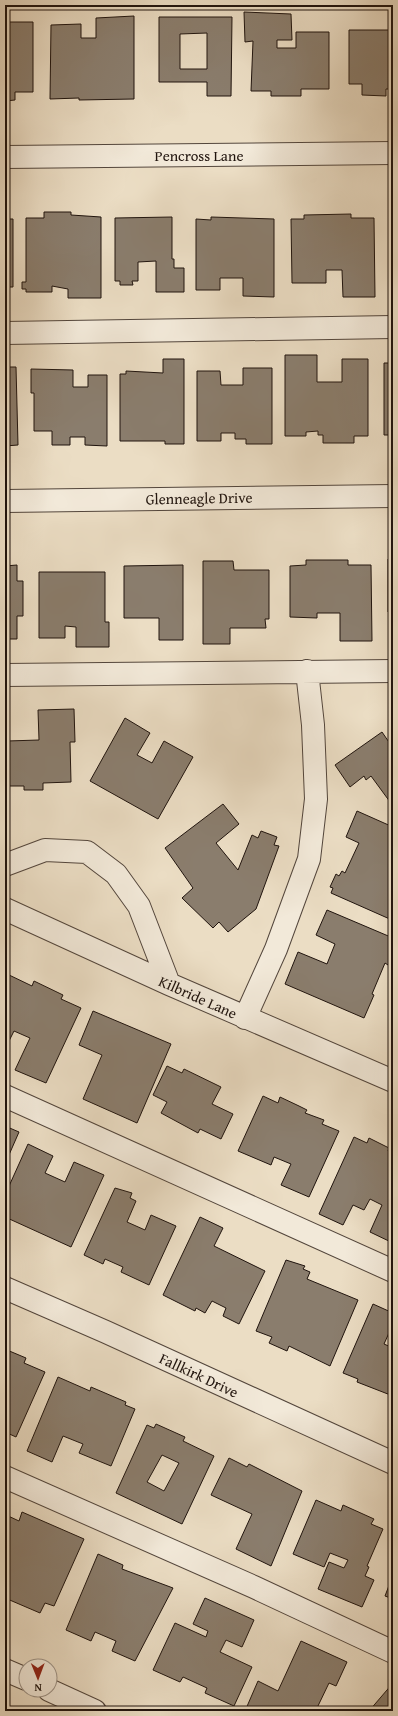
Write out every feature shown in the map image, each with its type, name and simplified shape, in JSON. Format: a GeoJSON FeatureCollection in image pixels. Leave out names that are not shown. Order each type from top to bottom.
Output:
{"type":"FeatureCollection","features":[{"type":"Feature","properties":{"kind":"street","name":"Pencross Lane"},"geometry":{"type":"LineString","coordinates":[[5,156],[393,153]]}},
{"type":"Feature","properties":{"kind":"street"},"geometry":{"type":"LineString","coordinates":[[5,333],[393,327]]}},
{"type":"Feature","properties":{"kind":"street","name":"Glenneagle Drive"},"geometry":{"type":"LineString","coordinates":[[5,501],[393,496]]}},
{"type":"Feature","properties":{"kind":"street"},"geometry":{"type":"LineString","coordinates":[[245,1018],[276,949],[309,860],[316,799],[313,725],[307,671]]}},
{"type":"Feature","properties":{"kind":"street"},"geometry":{"type":"LineString","coordinates":[[5,675],[393,671]]}},
{"type":"Feature","properties":{"kind":"street"},"geometry":{"type":"LineString","coordinates":[[5,865],[45,850],[87,852],[116,874],[139,906],[169,984]]}},
{"type":"Feature","properties":{"kind":"street","name":"Kilbride Lane"},"geometry":{"type":"LineString","coordinates":[[5,909],[245,1018],[393,1081]]}},
{"type":"Feature","properties":{"kind":"street"},"geometry":{"type":"LineString","coordinates":[[5,1096],[393,1271]]}},
{"type":"Feature","properties":{"kind":"street","name":"Fallkirk Drive"},"geometry":{"type":"LineString","coordinates":[[5,1288],[106,1332],[393,1463]]}},
{"type":"Feature","properties":{"kind":"street"},"geometry":{"type":"LineString","coordinates":[[5,1478],[254,1587],[393,1652]]}},
{"type":"Feature","properties":{"kind":"street"},"geometry":{"type":"LineString","coordinates":[[5,1670],[18,1676]]}},
{"type":"Feature","properties":{"kind":"street"},"geometry":{"type":"LineString","coordinates":[[58,1694],[95,1711]]}},
{"type":"Feature","properties":{"kind":"building"},"geometry":{"type":"Polygon","coordinates":[[[244,12],[291,14],[292,40],[277,40],[277,48],[296,48],[296,32],[329,32],[329,89],[301,89],[301,96],[271,96],[271,91],[251,91],[253,41],[245,42],[244,12]]]}},
{"type":"Feature","properties":{"kind":"building"},"geometry":{"type":"Polygon","coordinates":[[[134,16],[134,99],[50,99],[51,25],[81,24],[81,38],[96,38],[96,18],[134,16]]]}},
{"type":"Feature","properties":{"kind":"building"},"geometry":{"type":"Polygon","coordinates":[[[159,17],[232,17],[231,96],[207,96],[207,82],[159,82],[159,17]],[[207,33],[180,34],[180,69],[207,69],[207,33]]]}},
{"type":"Feature","properties":{"kind":"building"},"geometry":{"type":"Polygon","coordinates":[[[5,22],[33,22],[33,92],[15,92],[15,100],[5,101],[5,22]]]}},
{"type":"Feature","properties":{"kind":"building"},"geometry":{"type":"Polygon","coordinates":[[[349,30],[393,30],[393,89],[386,89],[386,96],[362,95],[362,84],[349,84],[349,30]]]}},
{"type":"Feature","properties":{"kind":"building"},"geometry":{"type":"Polygon","coordinates":[[[44,212],[71,212],[71,215],[101,217],[101,298],[68,298],[68,289],[52,286],[52,292],[26,292],[26,289],[22,289],[22,282],[26,282],[26,218],[44,218],[44,212]]]}},
{"type":"Feature","properties":{"kind":"building"},"geometry":{"type":"Polygon","coordinates":[[[351,214],[351,218],[374,218],[375,297],[343,297],[342,270],[326,270],[326,283],[292,283],[291,219],[304,219],[304,215],[351,214]]]}},
{"type":"Feature","properties":{"kind":"building"},"geometry":{"type":"Polygon","coordinates":[[[172,217],[172,259],[174,259],[174,268],[184,268],[184,292],[156,292],[156,261],[138,262],[138,281],[132,281],[133,285],[120,285],[120,281],[115,281],[115,218],[172,217]]]}},
{"type":"Feature","properties":{"kind":"building"},"geometry":{"type":"Polygon","coordinates":[[[211,217],[274,219],[274,297],[243,296],[243,278],[220,278],[220,290],[196,290],[196,219],[211,220],[211,217]]]}},
{"type":"Feature","properties":{"kind":"building"},"geometry":{"type":"Polygon","coordinates":[[[5,219],[13,219],[13,287],[5,287],[5,219]]]}},
{"type":"Feature","properties":{"kind":"building"},"geometry":{"type":"Polygon","coordinates":[[[390,222],[393,222],[393,292],[390,292],[390,222]]]}},
{"type":"Feature","properties":{"kind":"building"},"geometry":{"type":"Polygon","coordinates":[[[285,355],[317,355],[317,382],[342,382],[342,359],[368,359],[368,436],[354,436],[354,443],[323,443],[323,435],[318,435],[318,431],[306,432],[306,436],[285,436],[285,355]]]}},
{"type":"Feature","properties":{"kind":"building"},"geometry":{"type":"Polygon","coordinates":[[[163,359],[184,359],[184,444],[165,444],[165,441],[120,441],[120,374],[126,374],[126,371],[163,373],[163,359]]]}},
{"type":"Feature","properties":{"kind":"building"},"geometry":{"type":"Polygon","coordinates":[[[384,363],[393,363],[393,435],[384,435],[384,363]]]}},
{"type":"Feature","properties":{"kind":"building"},"geometry":{"type":"Polygon","coordinates":[[[5,367],[16,367],[18,445],[5,446],[5,367]]]}},
{"type":"Feature","properties":{"kind":"building"},"geometry":{"type":"Polygon","coordinates":[[[243,368],[272,368],[272,444],[246,444],[246,439],[235,439],[235,433],[221,433],[221,441],[197,441],[197,371],[220,371],[221,385],[243,385],[243,368]]]}},
{"type":"Feature","properties":{"kind":"building"},"geometry":{"type":"Polygon","coordinates":[[[31,369],[73,370],[73,387],[88,387],[88,375],[107,375],[107,446],[85,445],[85,437],[70,437],[70,445],[52,445],[52,431],[34,431],[34,393],[31,393],[31,369]]]}},
{"type":"Feature","properties":{"kind":"building"},"geometry":{"type":"Polygon","coordinates":[[[388,559],[393,559],[393,612],[388,612],[388,559]]]}},
{"type":"Feature","properties":{"kind":"building"},"geometry":{"type":"Polygon","coordinates":[[[306,560],[348,560],[348,565],[371,565],[372,641],[340,641],[340,613],[317,613],[317,618],[290,617],[290,566],[306,565],[306,560]]]}},
{"type":"Feature","properties":{"kind":"building"},"geometry":{"type":"Polygon","coordinates":[[[203,561],[233,561],[234,570],[269,570],[269,619],[265,619],[266,628],[230,628],[230,644],[203,644],[203,561]]]}},
{"type":"Feature","properties":{"kind":"building"},"geometry":{"type":"Polygon","coordinates":[[[17,565],[17,581],[23,581],[23,616],[17,616],[17,639],[5,639],[5,566],[17,565]]]}},
{"type":"Feature","properties":{"kind":"building"},"geometry":{"type":"Polygon","coordinates":[[[183,565],[183,640],[159,640],[159,618],[124,618],[124,566],[183,565]]]}},
{"type":"Feature","properties":{"kind":"building"},"geometry":{"type":"Polygon","coordinates":[[[39,572],[105,572],[105,622],[109,622],[109,647],[76,647],[76,627],[65,626],[65,638],[39,638],[39,572]]]}},
{"type":"Feature","properties":{"kind":"building"},"geometry":{"type":"Polygon","coordinates":[[[74,709],[75,742],[70,742],[71,782],[43,783],[43,790],[24,790],[24,786],[5,786],[5,718],[7,741],[39,740],[38,710],[74,709]]]}},
{"type":"Feature","properties":{"kind":"building"},"geometry":{"type":"Polygon","coordinates":[[[125,718],[150,733],[137,755],[152,763],[164,741],[193,757],[158,819],[90,781],[125,718]]]}},
{"type":"Feature","properties":{"kind":"building"},"geometry":{"type":"Polygon","coordinates":[[[382,732],[393,748],[393,806],[371,776],[366,780],[364,776],[350,787],[335,765],[382,732]]]}},
{"type":"Feature","properties":{"kind":"building"},"geometry":{"type":"Polygon","coordinates":[[[223,804],[239,824],[216,843],[238,870],[252,835],[258,838],[261,831],[277,837],[274,845],[279,846],[256,909],[228,932],[219,922],[213,928],[182,898],[193,888],[165,848],[223,804]]]}},
{"type":"Feature","properties":{"kind":"building"},"geometry":{"type":"Polygon","coordinates":[[[357,811],[393,827],[393,888],[390,895],[393,896],[392,920],[331,893],[333,888],[330,887],[336,874],[339,876],[342,871],[345,873],[359,843],[346,837],[357,811]]]}},
{"type":"Feature","properties":{"kind":"building"},"geometry":{"type":"Polygon","coordinates":[[[327,910],[393,938],[393,953],[388,965],[385,963],[364,1018],[285,984],[298,952],[327,964],[335,944],[316,935],[327,910]]]}},
{"type":"Feature","properties":{"kind":"building"},"geometry":{"type":"Polygon","coordinates":[[[7,974],[32,986],[34,981],[63,995],[61,999],[81,1008],[46,1083],[15,1070],[30,1038],[14,1031],[5,1049],[5,979],[7,974]]]}},
{"type":"Feature","properties":{"kind":"building"},"geometry":{"type":"Polygon","coordinates":[[[93,1011],[171,1044],[137,1123],[83,1099],[102,1055],[79,1045],[93,1011]]]}},
{"type":"Feature","properties":{"kind":"building"},"geometry":{"type":"Polygon","coordinates":[[[167,1066],[182,1073],[184,1069],[221,1087],[212,1104],[233,1114],[221,1139],[200,1129],[198,1133],[161,1113],[167,1102],[153,1095],[167,1066]]]}},
{"type":"Feature","properties":{"kind":"building"},"geometry":{"type":"Polygon","coordinates":[[[263,1096],[278,1103],[280,1097],[307,1110],[305,1113],[324,1120],[322,1124],[339,1131],[309,1197],[281,1185],[291,1164],[274,1157],[271,1165],[238,1151],[263,1096]]]}},
{"type":"Feature","properties":{"kind":"building"},"geometry":{"type":"Polygon","coordinates":[[[5,1126],[19,1132],[5,1164],[5,1126]]]}},
{"type":"Feature","properties":{"kind":"building"},"geometry":{"type":"Polygon","coordinates":[[[354,1137],[367,1143],[369,1138],[389,1148],[388,1151],[393,1153],[393,1161],[390,1168],[393,1169],[393,1243],[370,1232],[382,1205],[370,1199],[364,1210],[353,1205],[343,1225],[319,1214],[354,1137]]]}},
{"type":"Feature","properties":{"kind":"building"},"geometry":{"type":"Polygon","coordinates":[[[28,1144],[53,1156],[45,1173],[65,1182],[74,1162],[104,1175],[71,1247],[5,1217],[5,1195],[28,1144]]]}},
{"type":"Feature","properties":{"kind":"building"},"geometry":{"type":"Polygon","coordinates":[[[115,1188],[132,1193],[130,1198],[136,1201],[127,1222],[145,1230],[151,1215],[176,1226],[149,1285],[121,1272],[123,1267],[105,1259],[103,1264],[84,1255],[115,1188]]]}},
{"type":"Feature","properties":{"kind":"building"},"geometry":{"type":"Polygon","coordinates":[[[200,1217],[223,1228],[214,1246],[265,1271],[239,1324],[223,1316],[226,1308],[212,1301],[205,1313],[196,1308],[195,1311],[163,1295],[200,1217]]]}},
{"type":"Feature","properties":{"kind":"building"},"geometry":{"type":"Polygon","coordinates":[[[286,1260],[305,1266],[303,1269],[310,1272],[307,1279],[358,1300],[330,1366],[289,1346],[287,1351],[269,1343],[272,1337],[256,1331],[286,1260]]]}},
{"type":"Feature","properties":{"kind":"building"},"geometry":{"type":"Polygon","coordinates":[[[373,1304],[393,1313],[393,1324],[384,1344],[393,1348],[393,1396],[357,1382],[358,1379],[343,1373],[373,1304]]]}},
{"type":"Feature","properties":{"kind":"building"},"geometry":{"type":"Polygon","coordinates":[[[7,1350],[26,1358],[24,1363],[45,1372],[16,1437],[5,1432],[5,1354],[7,1350]]]}},
{"type":"Feature","properties":{"kind":"building"},"geometry":{"type":"Polygon","coordinates":[[[58,1377],[90,1391],[91,1387],[126,1402],[125,1405],[135,1409],[111,1466],[79,1453],[83,1444],[63,1436],[52,1462],[27,1451],[58,1377]]]}},
{"type":"Feature","properties":{"kind":"building"},"geometry":{"type":"Polygon","coordinates":[[[156,1424],[185,1437],[183,1441],[214,1456],[182,1524],[116,1493],[147,1425],[154,1428],[156,1424]],[[162,1455],[147,1482],[164,1491],[179,1463],[162,1455]]]}},
{"type":"Feature","properties":{"kind":"building"},"geometry":{"type":"Polygon","coordinates":[[[229,1458],[247,1467],[249,1464],[302,1491],[271,1566],[236,1549],[252,1514],[211,1495],[229,1458]]]}},
{"type":"Feature","properties":{"kind":"building"},"geometry":{"type":"Polygon","coordinates":[[[316,1500],[341,1511],[343,1505],[374,1519],[371,1524],[383,1529],[367,1566],[369,1567],[365,1576],[374,1580],[362,1607],[318,1589],[329,1562],[344,1568],[348,1560],[330,1553],[324,1567],[293,1554],[316,1500]]]}},
{"type":"Feature","properties":{"kind":"building"},"geometry":{"type":"Polygon","coordinates":[[[22,1512],[84,1539],[54,1606],[45,1603],[40,1613],[5,1598],[5,1517],[6,1515],[19,1521],[22,1512]]]}},
{"type":"Feature","properties":{"kind":"building"},"geometry":{"type":"Polygon","coordinates":[[[98,1554],[123,1565],[122,1569],[173,1588],[135,1661],[112,1651],[116,1641],[95,1632],[91,1641],[66,1630],[98,1554]]]}},
{"type":"Feature","properties":{"kind":"building"},"geometry":{"type":"Polygon","coordinates":[[[393,1575],[393,1599],[385,1596],[393,1575]]]}},
{"type":"Feature","properties":{"kind":"building"},"geometry":{"type":"Polygon","coordinates":[[[205,1598],[254,1620],[242,1647],[226,1640],[220,1652],[252,1667],[234,1706],[205,1693],[207,1688],[183,1677],[180,1682],[153,1670],[175,1623],[206,1637],[208,1631],[193,1624],[205,1598]]]}},
{"type":"Feature","properties":{"kind":"building"},"geometry":{"type":"Polygon","coordinates":[[[301,1641],[347,1662],[336,1686],[329,1683],[317,1708],[324,1711],[245,1711],[258,1681],[278,1691],[301,1641]]]}},
{"type":"Feature","properties":{"kind":"building"},"geometry":{"type":"Polygon","coordinates":[[[393,1683],[393,1711],[369,1711],[393,1683]]]}}]}
